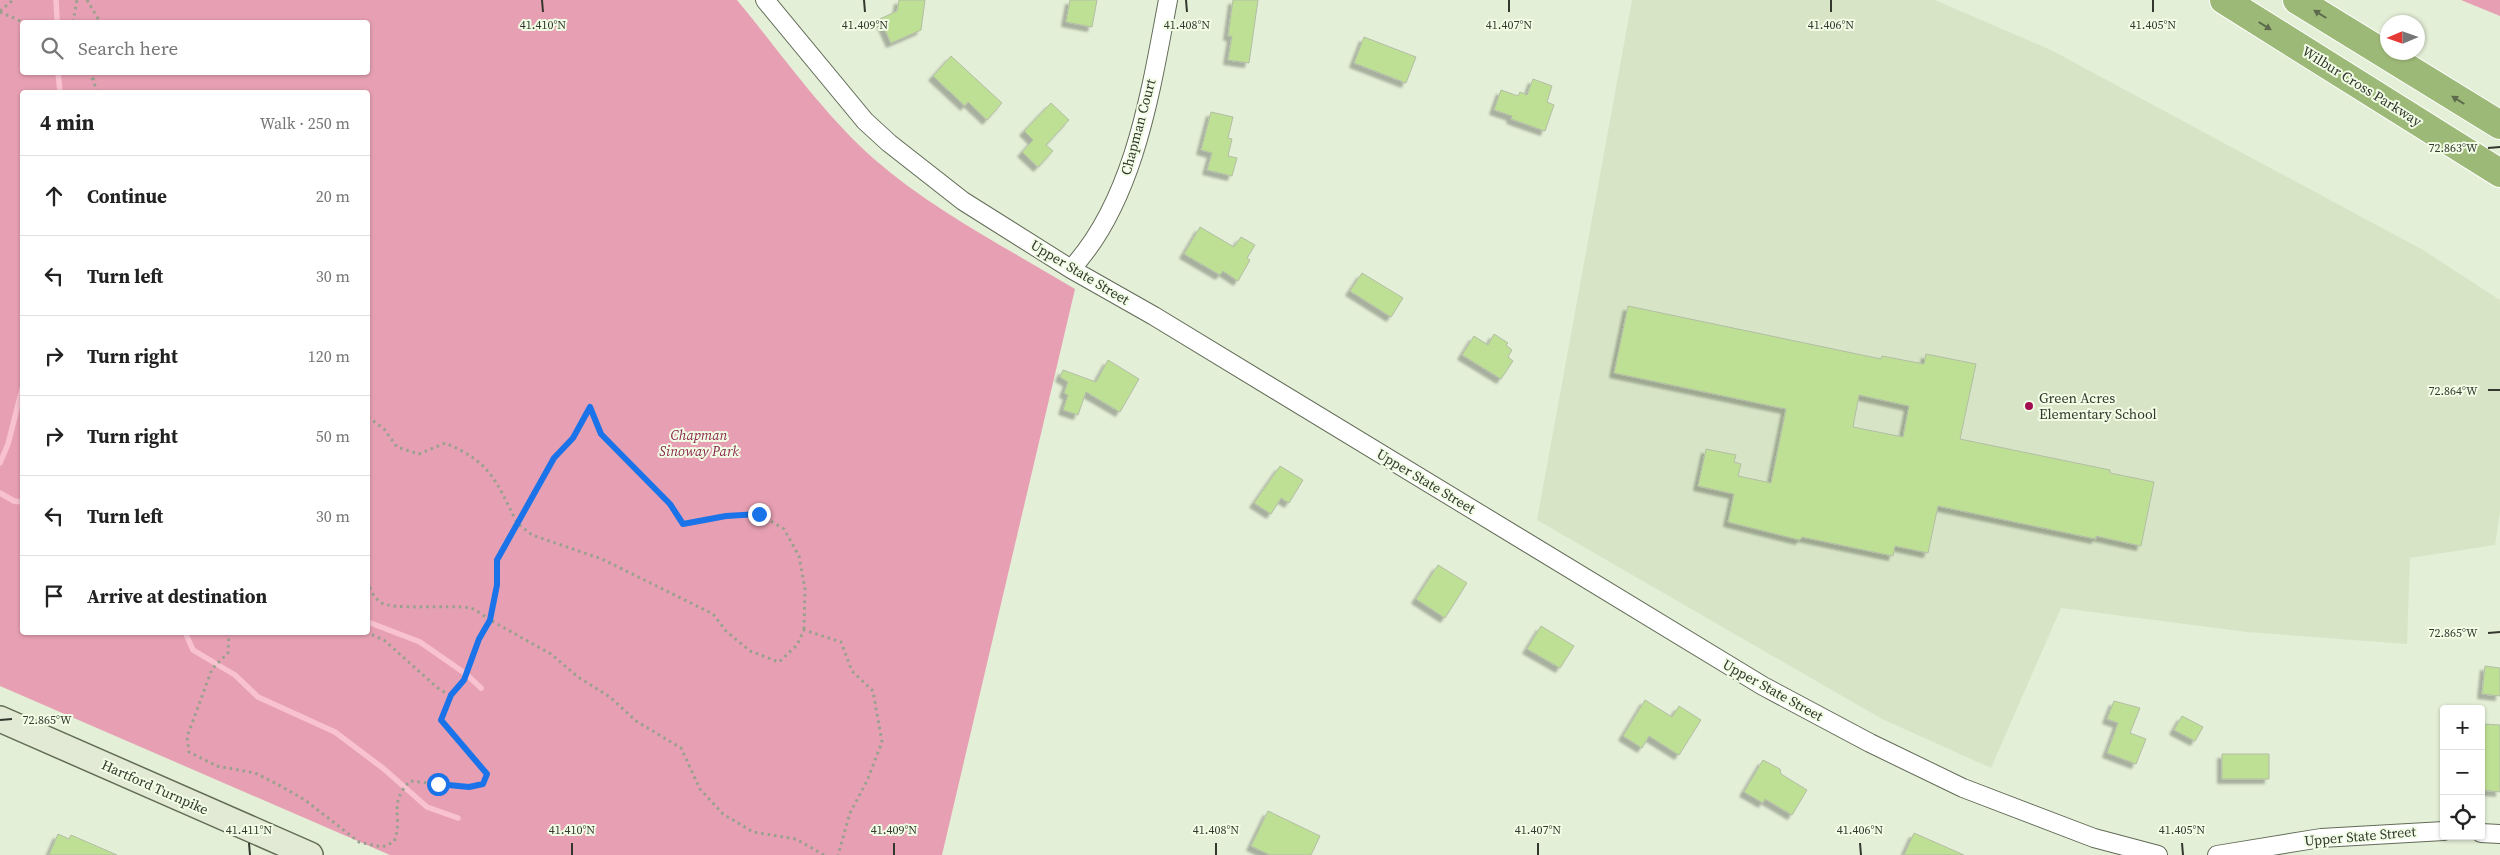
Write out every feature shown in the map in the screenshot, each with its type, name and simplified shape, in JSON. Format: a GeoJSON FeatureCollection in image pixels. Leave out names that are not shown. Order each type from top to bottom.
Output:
{"type":"FeatureCollection","features":[{"type":"Feature","properties":{"kind":"highway","name":"Wilbur Cross Parkway"},"geometry":{"type":"LineString","coordinates":[[2224,0],[2500,173]]}},
{"type":"Feature","properties":{"kind":"highway"},"geometry":{"type":"LineString","coordinates":[[2296,0],[2500,125]]}},
{"type":"Feature","properties":{"kind":"main road","name":"Hartford Turnpike"},"geometry":{"type":"LineString","coordinates":[[0,719],[310,855]]}},
{"type":"Feature","properties":{"kind":"street","name":"Upper State Street"},"geometry":{"type":"LineString","coordinates":[[765,0],[865,121],[889,143],[963,201],[1071,269],[1154,316],[1763,686],[1870,743],[1963,788],[2094,838],[2158,855]]}},
{"type":"Feature","properties":{"kind":"street","name":"Chapman Court"},"geometry":{"type":"LineString","coordinates":[[1071,269],[1084,254],[1114,205],[1129,169],[1138,138],[1168,0]]}},
{"type":"Feature","properties":{"kind":"street","name":"Upper State Street"},"geometry":{"type":"LineString","coordinates":[[2216,855],[2321,838],[2440,831]]}},
{"type":"Feature","properties":{"kind":"street"},"geometry":{"type":"LineString","coordinates":[[2485,833],[2500,834]]}},
{"type":"Feature","properties":{"kind":"path"},"geometry":{"type":"LineString","coordinates":[[13,0],[0,11],[20,21]]}},
{"type":"Feature","properties":{"kind":"path"},"geometry":{"type":"LineString","coordinates":[[73,20],[78,0]]}},
{"type":"Feature","properties":{"kind":"path"},"geometry":{"type":"LineString","coordinates":[[87,0],[99,20]]}},
{"type":"Feature","properties":{"kind":"path"},"geometry":{"type":"LineString","coordinates":[[90,75],[97,90]]}},
{"type":"Feature","properties":{"kind":"path"},"geometry":{"type":"LineString","coordinates":[[93,80],[95,75]]}},
{"type":"Feature","properties":{"kind":"path"},"geometry":{"type":"LineString","coordinates":[[229,635],[228,653],[212,669],[187,737],[189,752],[217,766],[255,773],[305,800],[359,842],[382,847],[394,842],[399,829],[396,803],[401,791],[410,781],[469,787],[483,784],[487,774],[441,720],[451,695],[464,680],[479,639],[490,620],[497,585],[497,560],[517,523],[554,458],[573,438],[590,407],[601,434],[670,504],[683,524],[726,516],[759,514],[784,529],[799,556],[805,589],[804,630],[797,645],[779,662],[750,651],[726,631],[713,614],[602,559],[532,535],[517,523],[490,471],[467,452],[444,443],[419,454],[397,447],[384,429],[370,418]]}},
{"type":"Feature","properties":{"kind":"path"},"geometry":{"type":"LineString","coordinates":[[370,590],[381,603],[396,607],[472,608],[551,654],[578,677],[610,697],[636,721],[681,748],[700,788],[723,814],[753,832],[796,840],[824,855]]}},
{"type":"Feature","properties":{"kind":"path"},"geometry":{"type":"LineString","coordinates":[[804,630],[841,642],[852,671],[873,691],[882,742],[867,782],[850,813],[838,855]]}},
{"type":"Feature","properties":{"kind":"path"},"geometry":{"type":"LineString","coordinates":[[370,634],[384,640],[440,690],[451,695]]}},
{"type":"Feature","properties":{"kind":"shaded area","name":"Green Acres Elementary School"},"geometry":{"type":"Polygon","coordinates":[[[1632,0],[1935,0],[2051,50],[2423,250],[2500,300],[2500,512],[2495,545],[2410,558],[2407,644],[2247,632],[2061,608],[1991,768],[1882,719],[1537,520],[1632,0]]]}},
{"type":"Feature","properties":{"kind":"green space","name":"Chapman Sinoway Park"},"geometry":{"type":"Polygon","coordinates":[[[0,0],[737,0],[820,103],[874,159],[897,178],[946,212],[1075,289],[942,855],[390,855],[0,686],[0,0]]]}},
{"type":"Feature","properties":{"kind":"green space"},"geometry":{"type":"Polygon","coordinates":[[[2461,0],[2500,0],[2500,16],[2461,0]]]}},
{"type":"Feature","properties":{"kind":"building"},"geometry":{"type":"Polygon","coordinates":[[[899,0],[925,0],[921,30],[891,43],[880,19],[897,11],[899,0]]]}},
{"type":"Feature","properties":{"kind":"building"},"geometry":{"type":"Polygon","coordinates":[[[1070,0],[1097,0],[1092,27],[1066,22],[1070,0]]]}},
{"type":"Feature","properties":{"kind":"building"},"geometry":{"type":"Polygon","coordinates":[[[1233,0],[1258,0],[1249,63],[1228,60],[1232,36],[1228,36],[1233,0]]]}},
{"type":"Feature","properties":{"kind":"building"},"geometry":{"type":"Polygon","coordinates":[[[1364,37],[1416,57],[1406,83],[1354,63],[1364,37]]]}},
{"type":"Feature","properties":{"kind":"building"},"geometry":{"type":"Polygon","coordinates":[[[951,56],[1002,103],[987,120],[968,102],[965,106],[933,76],[951,56]]]}},
{"type":"Feature","properties":{"kind":"building"},"geometry":{"type":"Polygon","coordinates":[[[1533,79],[1552,86],[1547,102],[1554,105],[1545,131],[1511,119],[1512,116],[1494,110],[1501,90],[1518,96],[1520,92],[1527,95],[1533,79]]]}},
{"type":"Feature","properties":{"kind":"building"},"geometry":{"type":"Polygon","coordinates":[[[1051,103],[1069,120],[1046,145],[1053,151],[1038,167],[1022,152],[1033,140],[1024,131],[1051,103]]]}},
{"type":"Feature","properties":{"kind":"building"},"geometry":{"type":"Polygon","coordinates":[[[1211,112],[1233,117],[1228,138],[1232,139],[1228,156],[1237,158],[1232,176],[1207,170],[1212,153],[1201,150],[1211,112]]]}},
{"type":"Feature","properties":{"kind":"building"},"geometry":{"type":"Polygon","coordinates":[[[1200,227],[1234,247],[1241,237],[1255,245],[1247,258],[1250,260],[1238,281],[1223,271],[1220,275],[1184,254],[1200,227]]]}},
{"type":"Feature","properties":{"kind":"building"},"geometry":{"type":"Polygon","coordinates":[[[1362,273],[1403,298],[1391,317],[1350,291],[1362,273]]]}},
{"type":"Feature","properties":{"kind":"building"},"geometry":{"type":"Polygon","coordinates":[[[1628,306],[1881,359],[1882,356],[1924,364],[1926,354],[1976,364],[1960,439],[2110,470],[2110,473],[2154,482],[2141,546],[2096,536],[2096,539],[1938,506],[1928,553],[1895,546],[1893,556],[1802,537],[1800,540],[1728,522],[1734,494],[1698,486],[1706,449],[1736,455],[1734,462],[1741,464],[1738,476],[1771,483],[1786,409],[1614,373],[1628,306]],[[1859,395],[1853,427],[1903,437],[1909,406],[1859,395]]]}},
{"type":"Feature","properties":{"kind":"building"},"geometry":{"type":"Polygon","coordinates":[[[1494,334],[1508,343],[1506,345],[1512,350],[1508,357],[1513,361],[1501,379],[1462,355],[1474,336],[1488,345],[1494,334]]]}},
{"type":"Feature","properties":{"kind":"building"},"geometry":{"type":"Polygon","coordinates":[[[1108,360],[1139,379],[1120,412],[1086,392],[1078,415],[1063,410],[1068,395],[1064,393],[1068,382],[1060,377],[1063,370],[1096,382],[1108,360]]]}},
{"type":"Feature","properties":{"kind":"building"},"geometry":{"type":"Polygon","coordinates":[[[1280,466],[1303,480],[1289,503],[1281,498],[1271,514],[1254,503],[1280,466]]]}},
{"type":"Feature","properties":{"kind":"building"},"geometry":{"type":"Polygon","coordinates":[[[1438,565],[1467,583],[1445,618],[1416,599],[1438,565]]]}},
{"type":"Feature","properties":{"kind":"building"},"geometry":{"type":"Polygon","coordinates":[[[1541,626],[1574,646],[1560,668],[1527,649],[1541,626]]]}},
{"type":"Feature","properties":{"kind":"building"},"geometry":{"type":"Polygon","coordinates":[[[2485,666],[2500,668],[2500,696],[2482,694],[2485,666]]]}},
{"type":"Feature","properties":{"kind":"building"},"geometry":{"type":"Polygon","coordinates":[[[1645,700],[1672,717],[1679,706],[1701,720],[1679,755],[1649,736],[1642,748],[1623,736],[1645,700]]]}},
{"type":"Feature","properties":{"kind":"building"},"geometry":{"type":"Polygon","coordinates":[[[2114,701],[2140,708],[2130,733],[2146,739],[2136,764],[2107,753],[2118,723],[2107,719],[2114,701]]]}},
{"type":"Feature","properties":{"kind":"building"},"geometry":{"type":"Polygon","coordinates":[[[2182,716],[2203,727],[2195,741],[2174,730],[2182,716]]]}},
{"type":"Feature","properties":{"kind":"building"},"geometry":{"type":"Polygon","coordinates":[[[2485,724],[2500,725],[2500,792],[2485,790],[2485,724]]]}},
{"type":"Feature","properties":{"kind":"building"},"geometry":{"type":"Polygon","coordinates":[[[2222,754],[2269,754],[2269,779],[2222,779],[2222,754]]]}},
{"type":"Feature","properties":{"kind":"building"},"geometry":{"type":"Polygon","coordinates":[[[1763,760],[1780,769],[1781,774],[1807,790],[1792,815],[1765,799],[1763,803],[1744,792],[1763,760]]]}},
{"type":"Feature","properties":{"kind":"building"},"geometry":{"type":"Polygon","coordinates":[[[1268,811],[1320,836],[1311,855],[1270,855],[1251,846],[1268,811]]]}},
{"type":"Feature","properties":{"kind":"building"},"geometry":{"type":"Polygon","coordinates":[[[1914,833],[1964,855],[1904,855],[1914,833]]]}},
{"type":"Feature","properties":{"kind":"building"},"geometry":{"type":"Polygon","coordinates":[[[58,834],[69,839],[71,835],[117,855],[49,855],[58,834]]]}},
{"type":"Feature","properties":{"kind":"waterway"},"geometry":{"type":"LineString","coordinates":[[56,0],[57,19]]}},
{"type":"Feature","properties":{"kind":"waterway"},"geometry":{"type":"LineString","coordinates":[[58,75],[60,90]]}},
{"type":"Feature","properties":{"kind":"waterway"},"geometry":{"type":"LineString","coordinates":[[0,463],[8,444],[20,397]]}},
{"type":"Feature","properties":{"kind":"waterway"},"geometry":{"type":"LineString","coordinates":[[0,493],[14,501],[20,502]]}},
{"type":"Feature","properties":{"kind":"waterway"},"geometry":{"type":"LineString","coordinates":[[370,623],[420,642],[466,674],[481,688]]}},
{"type":"Feature","properties":{"kind":"waterway"},"geometry":{"type":"LineString","coordinates":[[186,635],[193,650],[235,675],[258,697],[335,732],[384,769],[427,807],[458,818]]}},
{"type":"Feature","properties":{"kind":"place","name":"Green Acres Elementary School"},"geometry":{"type":"Point","coordinates":[2029,406]}},
{"type":"Feature","properties":{"kind":"route"},"geometry":{"type":"LineString","coordinates":[[438,784],[469,787],[483,784],[487,774],[478,760],[446,728],[441,720],[451,695],[464,680],[479,639],[490,620],[497,585],[497,560],[554,458],[573,438],[590,407],[601,434],[670,504],[683,524],[726,516],[759,514]]}}]}
